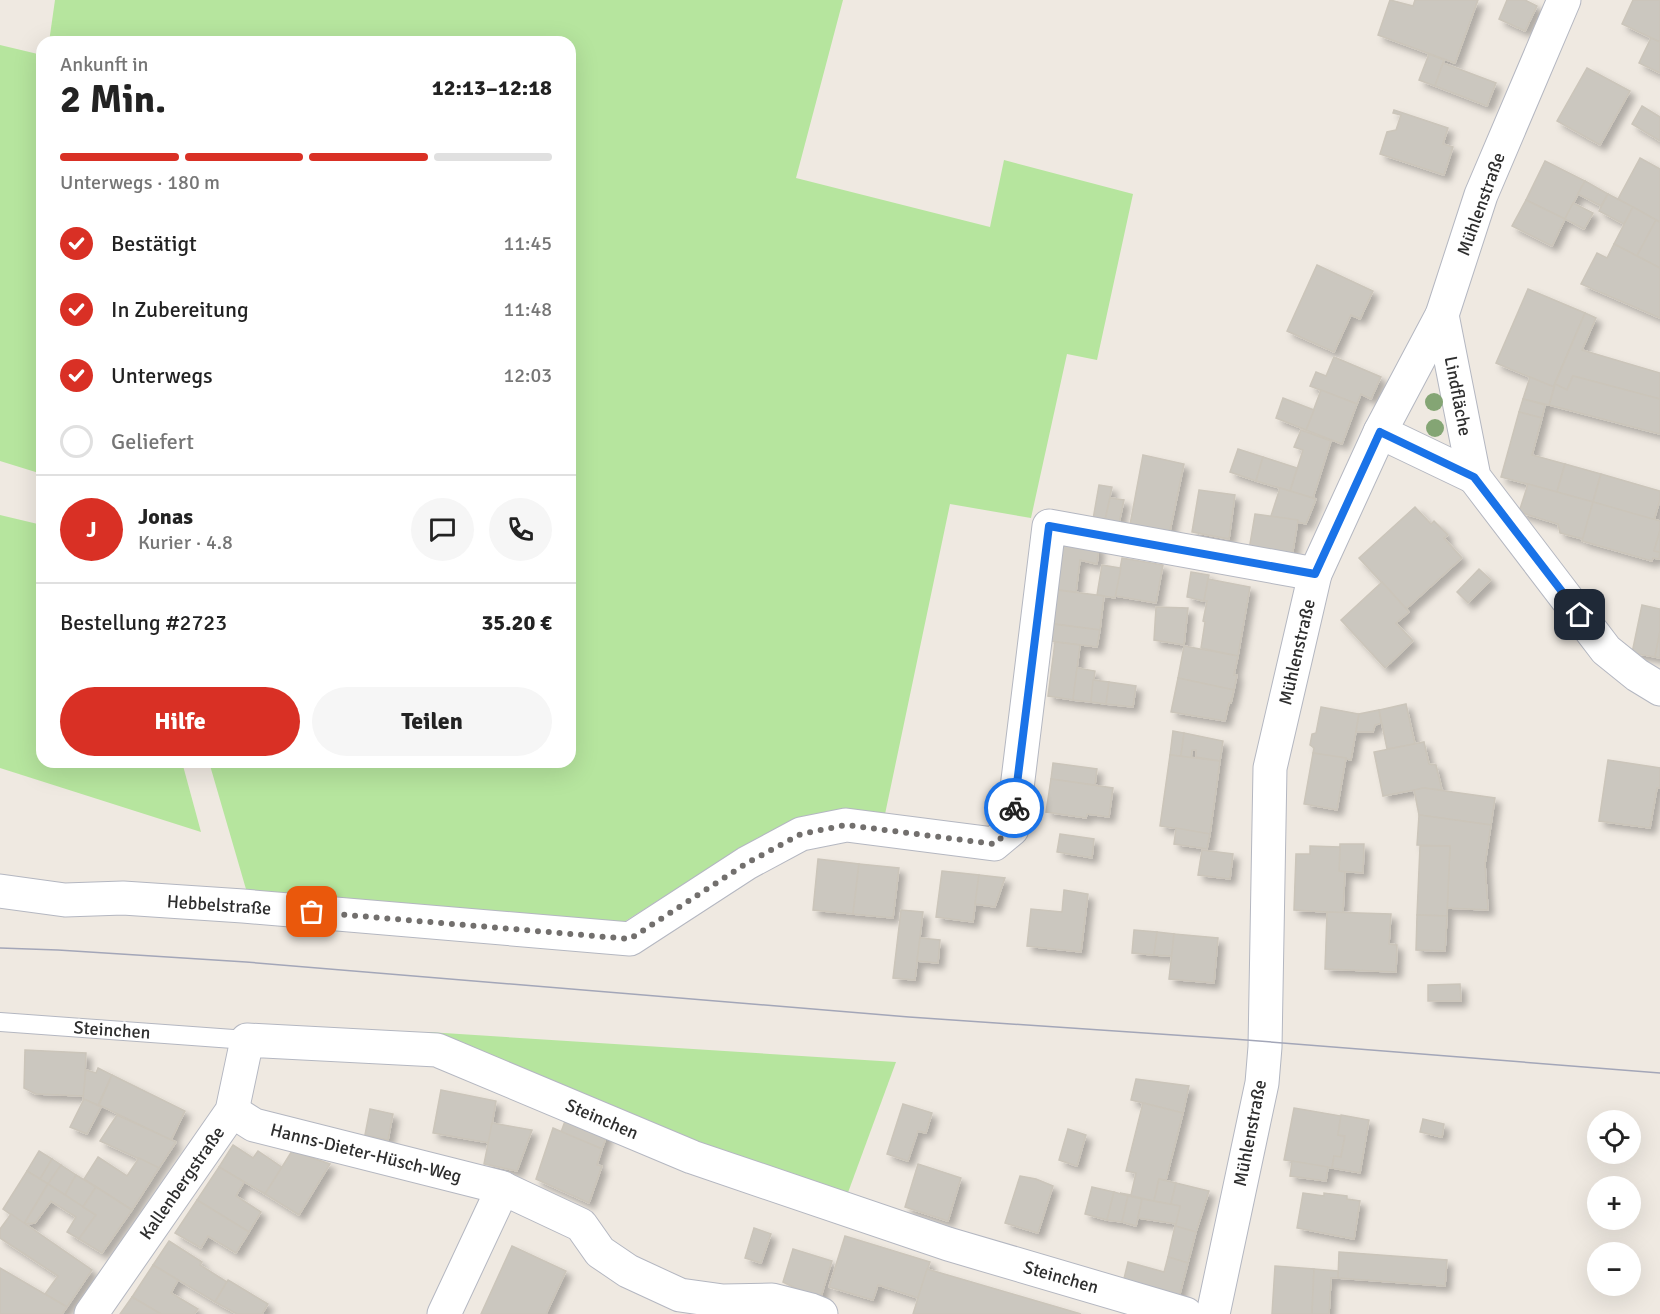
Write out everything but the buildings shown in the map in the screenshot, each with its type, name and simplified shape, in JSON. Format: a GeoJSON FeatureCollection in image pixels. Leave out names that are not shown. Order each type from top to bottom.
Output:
{"type":"FeatureCollection","features":[{"type":"Feature","properties":{"kind":"street","name":"Mühlenstraße"},"geometry":{"type":"LineString","coordinates":[[1213,1314],[1262,1083],[1265,1047],[1270,768],[1315,574],[1380,432],[1442,315],[1481,195],[1564,0]]}},
{"type":"Feature","properties":{"kind":"street","name":"Lindfläche"},"geometry":{"type":"LineString","coordinates":[[1442,315],[1474,477],[1606,650],[1637,675],[1660,689]]}},
{"type":"Feature","properties":{"kind":"street","name":"Lindfläche"},"geometry":{"type":"LineString","coordinates":[[1380,432],[1474,477]]}},
{"type":"Feature","properties":{"kind":"street","name":"Hebbelstraße"},"geometry":{"type":"LineString","coordinates":[[0,891],[65,900],[123,898],[243,906],[630,939],[747,863],[801,834],[846,825],[994,844],[1012,829],[1049,526],[1315,574]]}},
{"type":"Feature","properties":{"kind":"street","name":"Kallenbergstraße"},"geometry":{"type":"LineString","coordinates":[[91,1314],[232,1111],[247,1040]]}},
{"type":"Feature","properties":{"kind":"street","name":"Steinchen"},"geometry":{"type":"LineString","coordinates":[[247,1040],[437,1050],[692,1157],[948,1244],[1186,1314]]}},
{"type":"Feature","properties":{"kind":"street","name":"Hanns-Dieter-Hüsch-Weg"},"geometry":{"type":"LineString","coordinates":[[232,1111],[254,1125],[503,1188],[581,1225],[600,1252],[628,1271],[680,1295],[723,1301],[772,1300],[821,1314]]}},
{"type":"Feature","properties":{"kind":"street"},"geometry":{"type":"LineString","coordinates":[[444,1314],[503,1188]]}},
{"type":"Feature","properties":{"kind":"lane","name":"Steinchen"},"geometry":{"type":"LineString","coordinates":[[0,1022],[247,1040]]}},
{"type":"Feature","properties":{"kind":"green space"},"geometry":{"type":"Polygon","coordinates":[[[55,0],[843,0],[796,178],[990,227],[1004,160],[1133,194],[1097,360],[1067,354],[1031,518],[950,504],[884,819],[813,815],[757,838],[616,927],[248,896],[211,768],[576,768],[576,36],[50,36],[55,0]]]}},
{"type":"Feature","properties":{"kind":"green space"},"geometry":{"type":"Polygon","coordinates":[[[0,45],[36,54],[36,472],[0,461],[0,45]]]}},
{"type":"Feature","properties":{"kind":"green space"},"geometry":{"type":"Polygon","coordinates":[[[0,515],[36,524],[36,768],[184,768],[201,832],[0,768],[0,515]]]}},
{"type":"Feature","properties":{"kind":"green space"},"geometry":{"type":"Polygon","coordinates":[[[428,1032],[896,1062],[846,1198],[686,1142],[428,1032]]]}},
{"type":"Feature","properties":{"kind":"tram line"},"geometry":{"type":"LineString","coordinates":[[0,948],[246,962],[909,1017],[1233,1039],[1660,1073]]}},
{"type":"Feature","properties":{"kind":"way so far"},"geometry":{"type":"LineString","coordinates":[[312,912],[630,939],[747,863],[801,834],[846,825],[994,844],[1012,829],[1014,808]]}},
{"type":"Feature","properties":{"kind":"route"},"geometry":{"type":"LineString","coordinates":[[1014,808],[1049,526],[1315,574],[1380,432],[1474,477],[1580,615]]}}]}
